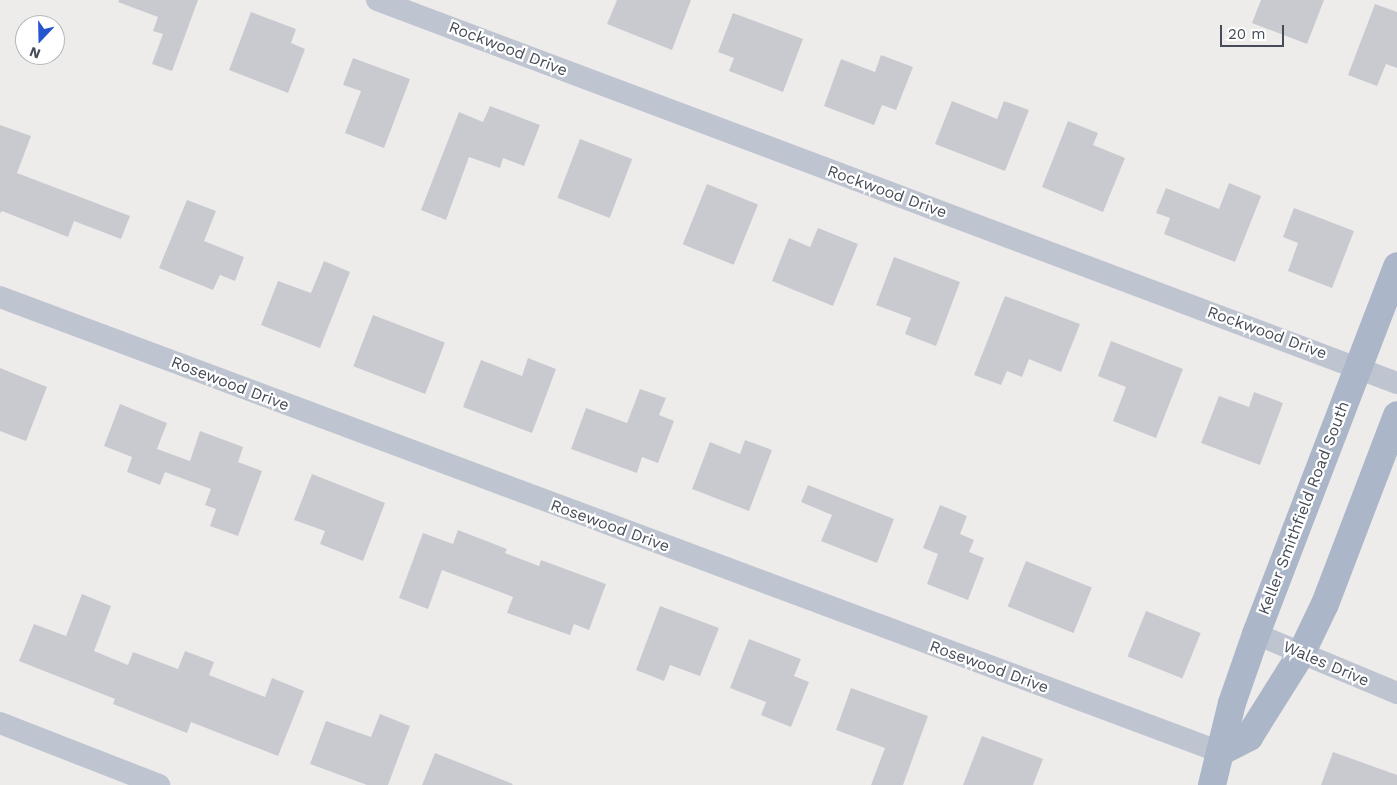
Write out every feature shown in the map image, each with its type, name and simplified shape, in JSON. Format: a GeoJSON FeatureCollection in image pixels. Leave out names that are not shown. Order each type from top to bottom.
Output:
{"type":"FeatureCollection","features":[{"type":"Feature","properties":{"kind":"main road","name":"Keller Smithfield Road South"},"geometry":{"type":"LineString","coordinates":[[1212,785],[1232,704],[1256,634],[1397,266]]}},
{"type":"Feature","properties":{"kind":"main road"},"geometry":{"type":"LineString","coordinates":[[1220,752],[1249,737],[1302,654],[1325,604],[1397,415]]}},
{"type":"Feature","properties":{"kind":"street","name":"Rockwood Drive"},"geometry":{"type":"LineString","coordinates":[[378,0],[1397,383]]}},
{"type":"Feature","properties":{"kind":"street","name":"Rosewood Drive"},"geometry":{"type":"LineString","coordinates":[[0,297],[1220,752]]}},
{"type":"Feature","properties":{"kind":"street","name":"Wales Drive"},"geometry":{"type":"LineString","coordinates":[[1256,634],[1397,693]]}},
{"type":"Feature","properties":{"kind":"street"},"geometry":{"type":"LineString","coordinates":[[0,723],[159,785]]}},
{"type":"Feature","properties":{"kind":"building"},"geometry":{"type":"Polygon","coordinates":[[[119,0],[198,0],[172,71],[152,64],[163,34],[153,31],[158,17],[118,2],[119,0]]]}},
{"type":"Feature","properties":{"kind":"building"},"geometry":{"type":"Polygon","coordinates":[[[617,0],[691,0],[672,50],[607,24],[617,0]]]}},
{"type":"Feature","properties":{"kind":"building"},"geometry":{"type":"Polygon","coordinates":[[[1261,0],[1324,0],[1307,44],[1252,23],[1261,0]]]}},
{"type":"Feature","properties":{"kind":"building"},"geometry":{"type":"Polygon","coordinates":[[[1375,4],[1397,12],[1397,68],[1386,64],[1377,86],[1348,75],[1375,4]]]}},
{"type":"Feature","properties":{"kind":"building"},"geometry":{"type":"Polygon","coordinates":[[[251,12],[296,29],[291,43],[305,49],[288,93],[229,70],[251,12]]]}},
{"type":"Feature","properties":{"kind":"building"},"geometry":{"type":"Polygon","coordinates":[[[733,13],[803,39],[783,92],[729,71],[734,58],[718,52],[733,13]]]}},
{"type":"Feature","properties":{"kind":"building"},"geometry":{"type":"Polygon","coordinates":[[[881,55],[913,67],[896,110],[882,105],[874,125],[824,106],[841,59],[875,72],[881,55]]]}},
{"type":"Feature","properties":{"kind":"building"},"geometry":{"type":"Polygon","coordinates":[[[353,58],[410,79],[384,148],[345,133],[361,91],[343,85],[353,58]]]}},
{"type":"Feature","properties":{"kind":"building"},"geometry":{"type":"Polygon","coordinates":[[[952,101],[997,119],[1004,101],[1029,110],[1005,171],[935,144],[952,101]]]}},
{"type":"Feature","properties":{"kind":"building"},"geometry":{"type":"Polygon","coordinates":[[[490,106],[540,125],[524,166],[503,158],[500,168],[469,157],[446,220],[421,210],[459,112],[483,122],[490,106]]]}},
{"type":"Feature","properties":{"kind":"building"},"geometry":{"type":"Polygon","coordinates":[[[1068,121],[1098,133],[1093,145],[1125,158],[1103,212],[1042,187],[1068,121]]]}},
{"type":"Feature","properties":{"kind":"building"},"geometry":{"type":"Polygon","coordinates":[[[0,125],[31,136],[17,173],[130,216],[121,239],[74,221],[68,237],[2,211],[0,213],[0,125]]]}},
{"type":"Feature","properties":{"kind":"building"},"geometry":{"type":"Polygon","coordinates":[[[580,139],[632,159],[610,218],[557,198],[580,139]]]}},
{"type":"Feature","properties":{"kind":"building"},"geometry":{"type":"Polygon","coordinates":[[[1229,183],[1261,196],[1235,262],[1164,234],[1170,218],[1156,213],[1166,188],[1219,209],[1229,183]]]}},
{"type":"Feature","properties":{"kind":"building"},"geometry":{"type":"Polygon","coordinates":[[[707,184],[758,205],[734,265],[683,244],[707,184]]]}},
{"type":"Feature","properties":{"kind":"building"},"geometry":{"type":"Polygon","coordinates":[[[187,200],[216,211],[204,241],[244,257],[235,281],[220,275],[213,290],[159,268],[187,200]]]}},
{"type":"Feature","properties":{"kind":"building"},"geometry":{"type":"Polygon","coordinates":[[[1294,208],[1354,231],[1332,288],[1288,271],[1298,243],[1283,237],[1294,208]]]}},
{"type":"Feature","properties":{"kind":"building"},"geometry":{"type":"Polygon","coordinates":[[[818,228],[858,244],[833,306],[772,281],[789,238],[810,247],[818,228]]]}},
{"type":"Feature","properties":{"kind":"building"},"geometry":{"type":"Polygon","coordinates":[[[894,257],[960,282],[936,346],[905,334],[911,318],[876,305],[894,257]]]}},
{"type":"Feature","properties":{"kind":"building"},"geometry":{"type":"Polygon","coordinates":[[[324,261],[350,272],[320,348],[261,325],[278,281],[311,293],[324,261]]]}},
{"type":"Feature","properties":{"kind":"building"},"geometry":{"type":"Polygon","coordinates":[[[1005,296],[1080,324],[1061,372],[1029,359],[1022,377],[1007,371],[1001,385],[974,375],[1005,296]]]}},
{"type":"Feature","properties":{"kind":"building"},"geometry":{"type":"Polygon","coordinates":[[[373,315],[445,343],[425,394],[353,366],[373,315]]]}},
{"type":"Feature","properties":{"kind":"building"},"geometry":{"type":"Polygon","coordinates":[[[1111,341],[1183,369],[1156,438],[1113,421],[1126,387],[1098,376],[1111,341]]]}},
{"type":"Feature","properties":{"kind":"building"},"geometry":{"type":"Polygon","coordinates":[[[528,358],[556,369],[532,433],[463,407],[481,360],[522,376],[528,358]]]}},
{"type":"Feature","properties":{"kind":"building"},"geometry":{"type":"Polygon","coordinates":[[[0,368],[47,387],[26,441],[0,431],[0,368]]]}},
{"type":"Feature","properties":{"kind":"building"},"geometry":{"type":"Polygon","coordinates":[[[640,389],[666,398],[659,415],[674,421],[658,463],[642,457],[637,473],[571,449],[586,408],[627,423],[640,389]]]}},
{"type":"Feature","properties":{"kind":"building"},"geometry":{"type":"Polygon","coordinates":[[[1254,392],[1283,403],[1260,465],[1201,443],[1219,396],[1249,407],[1254,392]]]}},
{"type":"Feature","properties":{"kind":"building"},"geometry":{"type":"Polygon","coordinates":[[[120,404],[167,423],[157,449],[190,461],[200,431],[243,447],[238,462],[262,471],[238,536],[210,526],[216,509],[205,505],[211,489],[165,472],[160,485],[127,472],[132,457],[104,446],[120,404]]]}},
{"type":"Feature","properties":{"kind":"building"},"geometry":{"type":"Polygon","coordinates":[[[745,440],[772,450],[749,511],[692,489],[710,442],[740,454],[745,440]]]}},
{"type":"Feature","properties":{"kind":"building"},"geometry":{"type":"Polygon","coordinates":[[[312,474],[385,503],[363,561],[320,544],[325,531],[294,520],[312,474]]]}},
{"type":"Feature","properties":{"kind":"building"},"geometry":{"type":"Polygon","coordinates":[[[808,485],[894,519],[877,563],[821,541],[832,515],[801,502],[808,485]]]}},
{"type":"Feature","properties":{"kind":"building"},"geometry":{"type":"Polygon","coordinates":[[[940,505],[967,516],[960,534],[974,540],[969,552],[984,558],[968,600],[927,584],[938,554],[923,548],[940,505]]]}},
{"type":"Feature","properties":{"kind":"building"},"geometry":{"type":"Polygon","coordinates":[[[458,530],[507,549],[505,553],[539,566],[541,560],[606,584],[589,630],[574,624],[570,635],[507,613],[513,597],[442,570],[428,609],[399,598],[423,533],[453,544],[458,530]]]}},
{"type":"Feature","properties":{"kind":"building"},"geometry":{"type":"Polygon","coordinates":[[[1026,561],[1092,588],[1073,633],[1008,606],[1026,561]]]}},
{"type":"Feature","properties":{"kind":"building"},"geometry":{"type":"Polygon","coordinates":[[[82,594],[111,606],[94,651],[128,665],[133,652],[178,669],[185,651],[214,662],[209,675],[265,697],[272,678],[304,691],[278,756],[191,722],[187,733],[113,704],[115,699],[19,661],[34,624],[66,636],[82,594]]]}},
{"type":"Feature","properties":{"kind":"building"},"geometry":{"type":"Polygon","coordinates":[[[660,606],[719,628],[700,676],[670,665],[664,681],[636,670],[660,606]]]}},
{"type":"Feature","properties":{"kind":"building"},"geometry":{"type":"Polygon","coordinates":[[[1146,611],[1201,633],[1182,679],[1128,656],[1146,611]]]}},
{"type":"Feature","properties":{"kind":"building"},"geometry":{"type":"Polygon","coordinates":[[[749,639],[801,659],[794,676],[809,682],[791,727],[761,715],[766,702],[730,688],[749,639]]]}},
{"type":"Feature","properties":{"kind":"building"},"geometry":{"type":"Polygon","coordinates":[[[851,688],[928,716],[903,785],[871,785],[885,748],[836,730],[851,688]]]}},
{"type":"Feature","properties":{"kind":"building"},"geometry":{"type":"Polygon","coordinates":[[[380,714],[410,726],[388,785],[367,785],[310,764],[326,721],[371,737],[380,714]]]}},
{"type":"Feature","properties":{"kind":"building"},"geometry":{"type":"Polygon","coordinates":[[[982,736],[1043,759],[1033,785],[963,785],[982,736]]]}},
{"type":"Feature","properties":{"kind":"building"},"geometry":{"type":"Polygon","coordinates":[[[1333,752],[1397,775],[1397,785],[1321,785],[1333,752]]]}},
{"type":"Feature","properties":{"kind":"building"},"geometry":{"type":"Polygon","coordinates":[[[435,753],[513,784],[422,785],[435,753]]]}}]}
